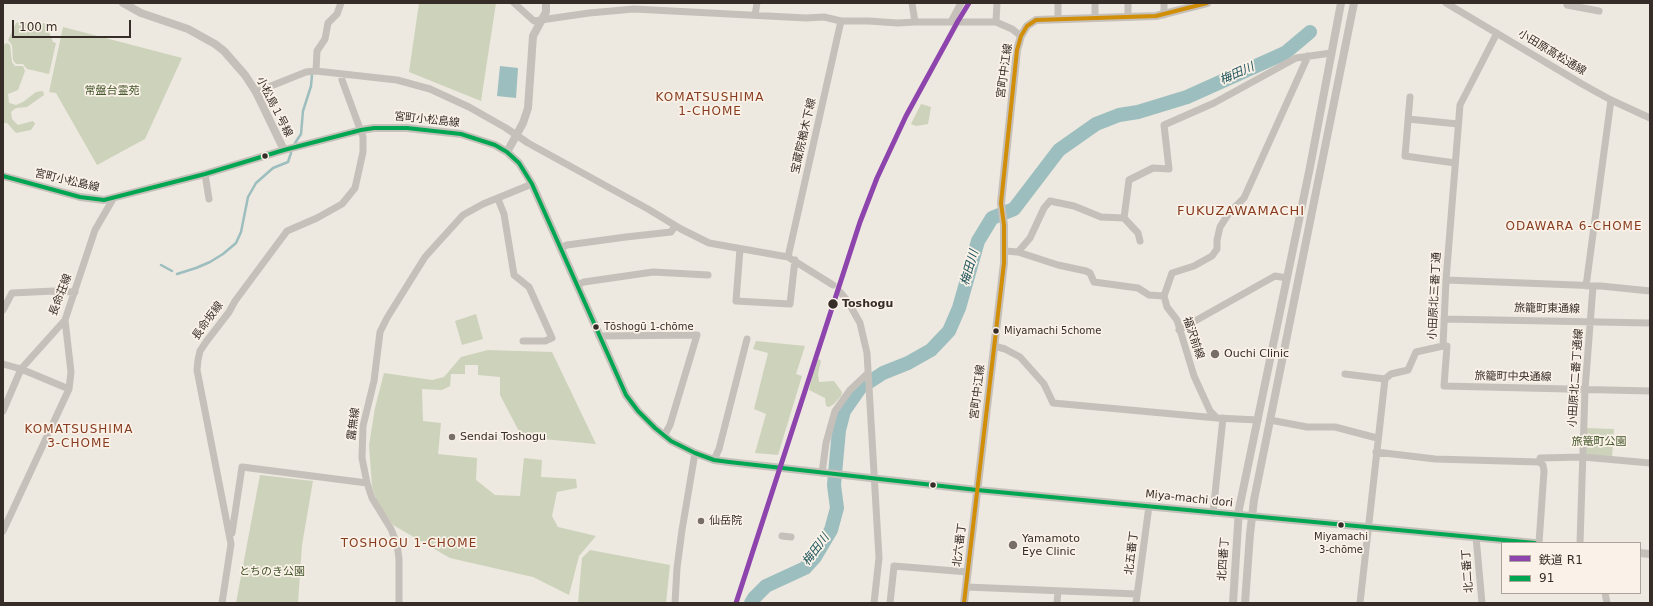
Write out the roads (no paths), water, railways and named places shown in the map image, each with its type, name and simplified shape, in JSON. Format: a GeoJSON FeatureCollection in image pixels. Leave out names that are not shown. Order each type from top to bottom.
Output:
{"type":"FeatureCollection","features":[{"type":"Feature","properties":{"kind":"street","name":"小松島１号線"},"geometry":{"type":"LineString","coordinates":[[123,3],[141,13],[188,29],[215,44],[232,59],[245,74],[256,92],[284,150]]}},
{"type":"Feature","properties":{"kind":"street"},"geometry":{"type":"LineString","coordinates":[[316,71],[317,51],[325,40],[328,23],[337,14],[341,3]]}},
{"type":"Feature","properties":{"kind":"street"},"geometry":{"type":"LineString","coordinates":[[514,3],[534,21],[629,9],[824,17],[841,21],[898,23],[996,22],[1012,28],[1021,36]]}},
{"type":"Feature","properties":{"kind":"street"},"geometry":{"type":"LineString","coordinates":[[507,152],[517,135],[528,108],[533,36],[546,12],[546,3]]}},
{"type":"Feature","properties":{"kind":"street"},"geometry":{"type":"LineString","coordinates":[[755,15],[757,3]]}},
{"type":"Feature","properties":{"kind":"street"},"geometry":{"type":"LineString","coordinates":[[912,3],[915,22]]}},
{"type":"Feature","properties":{"kind":"street"},"geometry":{"type":"LineString","coordinates":[[951,22],[962,3]]}},
{"type":"Feature","properties":{"kind":"street"},"geometry":{"type":"LineString","coordinates":[[996,22],[997,3]]}},
{"type":"Feature","properties":{"kind":"street"},"geometry":{"type":"LineString","coordinates":[[1058,3],[1058,19]]}},
{"type":"Feature","properties":{"kind":"street"},"geometry":{"type":"LineString","coordinates":[[1095,3],[1095,18]]}},
{"type":"Feature","properties":{"kind":"street"},"geometry":{"type":"LineString","coordinates":[[1128,3],[1128,17]]}},
{"type":"Feature","properties":{"kind":"street"},"geometry":{"type":"LineString","coordinates":[[1164,3],[1164,15]]}},
{"type":"Feature","properties":{"kind":"street","name":"宮町中江線"},"geometry":{"type":"LineString","coordinates":[[977,490],[1005,251],[1004,225],[1001,207],[1017,50],[1021,36],[1027,26],[1036,20],[1164,15],[1205,3]]}},
{"type":"Feature","properties":{"kind":"street","name":"北四番丁"},"geometry":{"type":"LineString","coordinates":[[1233,603],[1238,516],[1310,167],[1341,3]]}},
{"type":"Feature","properties":{"kind":"street"},"geometry":{"type":"LineString","coordinates":[[1245,603],[1251,517],[1354,3]]}},
{"type":"Feature","properties":{"kind":"street","name":"小田原高松通線"},"geometry":{"type":"LineString","coordinates":[[1446,3],[1611,100],[1650,118]]}},
{"type":"Feature","properties":{"kind":"street"},"geometry":{"type":"LineString","coordinates":[[1568,3],[1567,5],[1599,11]]}},
{"type":"Feature","properties":{"kind":"street","name":"宝蔵院楢木下線"},"geometry":{"type":"LineString","coordinates":[[788,257],[841,21]]}},
{"type":"Feature","properties":{"kind":"street","name":"小田原北三番丁通"},"geometry":{"type":"LineString","coordinates":[[1385,379],[1391,374],[1408,370],[1416,352],[1443,346],[1446,280],[1460,105],[1497,33]]}},
{"type":"Feature","properties":{"kind":"street"},"geometry":{"type":"LineString","coordinates":[[1124,218],[1129,180],[1153,168],[1169,169],[1164,125],[1214,103],[1296,58],[1331,53]]}},
{"type":"Feature","properties":{"kind":"street"},"geometry":{"type":"LineString","coordinates":[[1005,251],[1018,252],[1058,266],[1086,271],[1090,273],[1094,282],[1138,288],[1149,295],[1164,296],[1172,273],[1194,266],[1212,256],[1217,249],[1217,240],[1220,227],[1229,213],[1244,198],[1308,56]]}},
{"type":"Feature","properties":{"kind":"street"},"geometry":{"type":"LineString","coordinates":[[256,92],[306,72],[316,71],[397,80],[430,89],[469,107],[528,143],[648,209],[675,226],[709,243],[788,257],[796,260],[834,285]]}},
{"type":"Feature","properties":{"kind":"street","name":"長命坂線"},"geometry":{"type":"LineString","coordinates":[[222,603],[231,544],[197,370],[200,351],[287,231],[317,218],[342,204],[355,188],[363,152],[363,137],[342,80],[342,74]]}},
{"type":"Feature","properties":{"kind":"street"},"geometry":{"type":"LineString","coordinates":[[1410,97],[1405,156],[1455,163]]}},
{"type":"Feature","properties":{"kind":"street","name":"小田原北二番丁通線"},"geometry":{"type":"LineString","coordinates":[[1580,542],[1585,390],[1591,321],[1590,286],[1611,100]]}},
{"type":"Feature","properties":{"kind":"street"},"geometry":{"type":"LineString","coordinates":[[1408,119],[1458,124]]}},
{"type":"Feature","properties":{"kind":"street","name":"宮町小松島線"},"geometry":{"type":"LineString","coordinates":[[3,176],[99,201],[113,199],[205,174],[284,150],[361,130],[388,127],[448,132],[476,138],[495,145],[507,152],[519,163],[532,184],[626,395],[644,419],[664,436],[695,454],[714,460],[841,475]]}},
{"type":"Feature","properties":{"kind":"street"},"geometry":{"type":"LineString","coordinates":[[205,174],[209,199]]}},
{"type":"Feature","properties":{"kind":"street","name":"露無線"},"geometry":{"type":"LineString","coordinates":[[400,603],[399,559],[397,544],[391,529],[372,498],[367,483],[362,458],[363,426],[374,381],[380,332],[387,318],[425,257],[463,215],[483,204],[532,184]]}},
{"type":"Feature","properties":{"kind":"street","name":"長命荘線"},"geometry":{"type":"LineString","coordinates":[[3,411],[21,369],[65,320],[96,230],[113,199]]}},
{"type":"Feature","properties":{"kind":"street"},"geometry":{"type":"LineString","coordinates":[[498,199],[504,214],[514,275],[529,287],[552,338],[545,341],[523,341]]}},
{"type":"Feature","properties":{"kind":"street"},"geometry":{"type":"LineString","coordinates":[[1018,252],[1030,238],[1044,208],[1050,201],[1074,206],[1101,217],[1124,218],[1138,233],[1140,241]]}},
{"type":"Feature","properties":{"kind":"street"},"geometry":{"type":"LineString","coordinates":[[561,248],[567,245],[671,232],[675,226]]}},
{"type":"Feature","properties":{"kind":"street"},"geometry":{"type":"LineString","coordinates":[[740,249],[736,302],[790,305],[796,260]]}},
{"type":"Feature","properties":{"kind":"street"},"geometry":{"type":"LineString","coordinates":[[577,285],[584,282],[653,272],[708,275]]}},
{"type":"Feature","properties":{"kind":"street"},"geometry":{"type":"LineString","coordinates":[[1180,330],[1275,276],[1287,278]]}},
{"type":"Feature","properties":{"kind":"street"},"geometry":{"type":"LineString","coordinates":[[1446,280],[1590,286],[1650,291]]}},
{"type":"Feature","properties":{"kind":"street"},"geometry":{"type":"LineString","coordinates":[[3,310],[12,293],[54,291],[75,292]]}},
{"type":"Feature","properties":{"kind":"street"},"geometry":{"type":"LineString","coordinates":[[840,292],[847,300],[863,331],[867,353],[876,478],[879,558],[874,603]]}},
{"type":"Feature","properties":{"kind":"street","name":"福沢前線"},"geometry":{"type":"LineString","coordinates":[[1164,296],[1167,307],[1177,320],[1194,376],[1210,411],[1220,418]]}},
{"type":"Feature","properties":{"kind":"street","name":"旅籠町東通線"},"geometry":{"type":"LineString","coordinates":[[1444,319],[1650,323]]}},
{"type":"Feature","properties":{"kind":"street"},"geometry":{"type":"LineString","coordinates":[[3,531],[69,389],[71,372],[65,320]]}},
{"type":"Feature","properties":{"kind":"street"},"geometry":{"type":"LineString","coordinates":[[599,336],[697,335],[670,425],[664,436]]}},
{"type":"Feature","properties":{"kind":"street"},"geometry":{"type":"LineString","coordinates":[[714,460],[719,449],[747,339]]}},
{"type":"Feature","properties":{"kind":"street"},"geometry":{"type":"LineString","coordinates":[[994,346],[1005,349],[1020,357],[1044,384],[1053,403],[1258,420]]}},
{"type":"Feature","properties":{"kind":"street","name":"旅籠町中央通線"},"geometry":{"type":"LineString","coordinates":[[1443,346],[1447,346],[1444,386],[1650,391]]}},
{"type":"Feature","properties":{"kind":"street"},"geometry":{"type":"LineString","coordinates":[[3,364],[21,369],[69,389]]}},
{"type":"Feature","properties":{"kind":"street"},"geometry":{"type":"LineString","coordinates":[[823,473],[826,444],[835,411],[850,390],[868,374]]}},
{"type":"Feature","properties":{"kind":"street"},"geometry":{"type":"LineString","coordinates":[[1345,374],[1385,379],[1377,438],[1360,603]]}},
{"type":"Feature","properties":{"kind":"street"},"geometry":{"type":"LineString","coordinates":[[1213,513],[1220,418]]}},
{"type":"Feature","properties":{"kind":"street"},"geometry":{"type":"LineString","coordinates":[[1270,420],[1307,427],[1335,427],[1377,438]]}},
{"type":"Feature","properties":{"kind":"street"},"geometry":{"type":"LineString","coordinates":[[1376,452],[1435,459],[1539,462],[1543,465],[1544,471],[1540,542]]}},
{"type":"Feature","properties":{"kind":"street"},"geometry":{"type":"LineString","coordinates":[[676,603],[677,568],[695,454]]}},
{"type":"Feature","properties":{"kind":"street"},"geometry":{"type":"LineString","coordinates":[[1539,462],[1540,458],[1583,457],[1650,463]]}},
{"type":"Feature","properties":{"kind":"street"},"geometry":{"type":"LineString","coordinates":[[231,544],[234,513],[242,467],[367,483]]}},
{"type":"Feature","properties":{"kind":"street","name":"Miya-machi dori"},"geometry":{"type":"LineString","coordinates":[[841,475],[1238,516],[1525,542]]}},
{"type":"Feature","properties":{"kind":"street","name":"北六番丁"},"geometry":{"type":"LineString","coordinates":[[964,603],[977,490]]}},
{"type":"Feature","properties":{"kind":"street","name":"北五番丁"},"geometry":{"type":"LineString","coordinates":[[1136,603],[1149,506]]}},
{"type":"Feature","properties":{"kind":"street"},"geometry":{"type":"LineString","coordinates":[[782,536],[791,536]]}},
{"type":"Feature","properties":{"kind":"street","name":"北二番丁"},"geometry":{"type":"LineString","coordinates":[[1476,537],[1482,603]]}},
{"type":"Feature","properties":{"kind":"street"},"geometry":{"type":"LineString","coordinates":[[890,603],[894,566],[968,572]]}},
{"type":"Feature","properties":{"kind":"street"},"geometry":{"type":"LineString","coordinates":[[966,587],[1137,594]]}},
{"type":"Feature","properties":{"kind":"street"},"geometry":{"type":"LineString","coordinates":[[1057,603],[1058,591]]}},
{"type":"Feature","properties":{"kind":"water"},"geometry":{"type":"Polygon","coordinates":[[[500,66],[518,68],[516,98],[497,96],[500,66]]]}},
{"type":"Feature","properties":{"kind":"waterway","name":"梅田川"},"geometry":{"type":"LineString","coordinates":[[751,603],[766,586],[805,568],[815,557],[831,530],[837,508],[834,485],[839,430],[844,411],[860,388],[883,373],[908,363],[931,350],[949,331],[959,308],[978,241],[992,218],[1014,209],[1059,150],[1096,124],[1119,115],[1138,112],[1187,97],[1285,53],[1310,32]]}},
{"type":"Feature","properties":{"kind":"waterway"},"geometry":{"type":"LineString","coordinates":[[295,143],[301,134],[303,111],[311,86],[312,75]]}},
{"type":"Feature","properties":{"kind":"waterway"},"geometry":{"type":"LineString","coordinates":[[177,274],[210,262],[223,254],[236,243],[241,232],[248,197],[256,183],[273,168],[288,162],[291,153]]}},
{"type":"Feature","properties":{"kind":"waterway"},"geometry":{"type":"LineString","coordinates":[[161,265],[172,271]]}},
{"type":"Feature","properties":{"kind":"rail line","name":"R1"},"geometry":{"type":"LineString","coordinates":[[736,603],[860,222],[877,178],[906,116],[969,3]]}},
{"type":"Feature","properties":{"kind":"place","name":"Toshogu"},"geometry":{"type":"Point","coordinates":[833,304]}},
{"type":"Feature","properties":{"kind":"place","name":"Tōshogū 1-chōme"},"geometry":{"type":"Point","coordinates":[596,327]}},
{"type":"Feature","properties":{"kind":"place","name":"Miyamachi 5chome"},"geometry":{"type":"Point","coordinates":[996,331]}},
{"type":"Feature","properties":{"kind":"place","name":"Ouchi Clinic"},"geometry":{"type":"Point","coordinates":[1215,354]}},
{"type":"Feature","properties":{"kind":"place","name":"Sendai Toshogu"},"geometry":{"type":"Point","coordinates":[452,437]}},
{"type":"Feature","properties":{"kind":"place","name":"仙岳院"},"geometry":{"type":"Point","coordinates":[701,521]}},
{"type":"Feature","properties":{"kind":"place","name":"Miyamachi 3-chōme"},"geometry":{"type":"Point","coordinates":[1341,525]}},
{"type":"Feature","properties":{"kind":"place","name":"Yamamoto Eye Clinic"},"geometry":{"type":"Point","coordinates":[1013,545]}},
{"type":"Feature","properties":{"kind":"district","name":"KOMATSUSHIMA 1-CHOME"},"geometry":{"type":"Point","coordinates":[710,105]}},
{"type":"Feature","properties":{"kind":"district","name":"FUKUZAWAMACHI"},"geometry":{"type":"Point","coordinates":[1241,212]}},
{"type":"Feature","properties":{"kind":"district","name":"ODAWARA 6-CHOME"},"geometry":{"type":"Point","coordinates":[1574,227]}},
{"type":"Feature","properties":{"kind":"district","name":"KOMATSUSHIMA 3-CHOME"},"geometry":{"type":"Point","coordinates":[79,437]}},
{"type":"Feature","properties":{"kind":"district","name":"TOSHOGU 1-CHOME"},"geometry":{"type":"Point","coordinates":[409,544]}},
{"type":"Feature","properties":{"kind":"park label","name":"常盤台霊苑"},"geometry":{"type":"Point","coordinates":[112,91]}},
{"type":"Feature","properties":{"kind":"park label","name":"旅篭町公園"},"geometry":{"type":"Point","coordinates":[1599,442]}},
{"type":"Feature","properties":{"kind":"park label","name":"とちのき公園"},"geometry":{"type":"Point","coordinates":[272,572]}}]}
